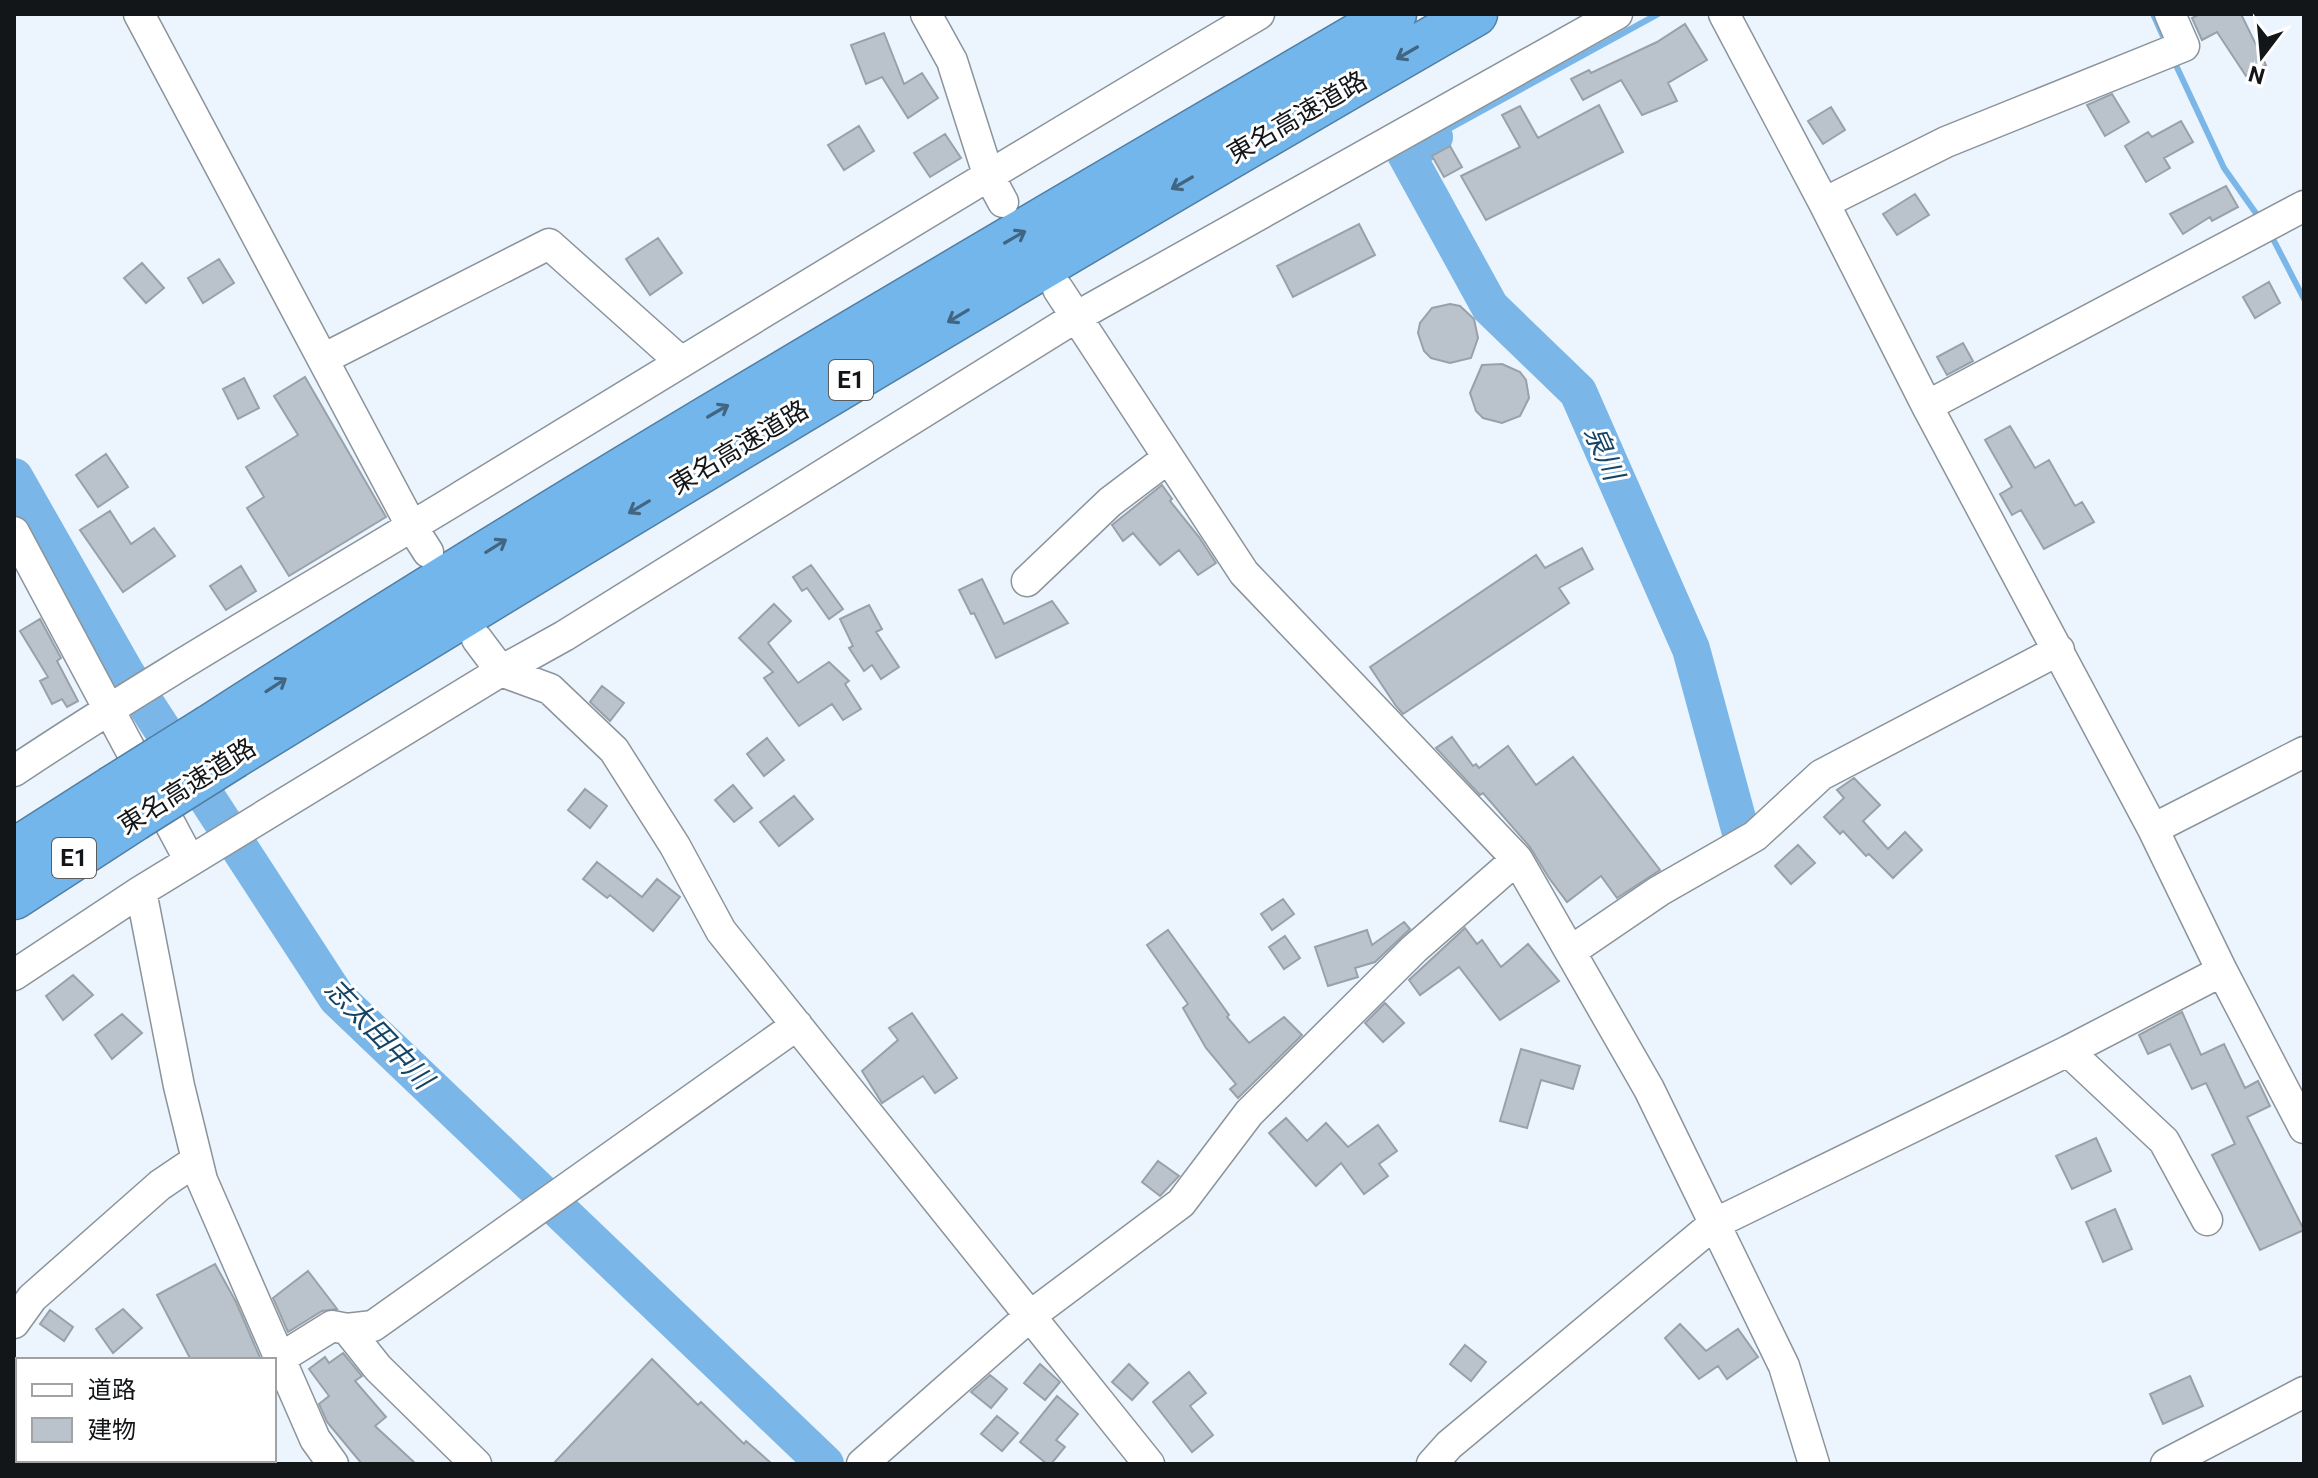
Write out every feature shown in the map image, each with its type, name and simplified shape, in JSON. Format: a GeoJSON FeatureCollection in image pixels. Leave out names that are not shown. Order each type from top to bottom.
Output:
{"type":"FeatureCollection","features":[{"type":"Feature","properties":{"kind":"highway","name":"東名高速道路"},"geometry":{"type":"LineString","coordinates":[[222,741],[364,628],[670,439],[1394,14]]}},
{"type":"Feature","properties":{"kind":"highway","name":"東名高速道路"},"geometry":{"type":"LineString","coordinates":[[14,897],[123,804],[222,741],[571,548],[1119,219],[1475,14]]}},
{"type":"Feature","properties":{"kind":"highway","name":"東名高速道路"},"geometry":{"type":"LineString","coordinates":[[14,851],[123,804]]}},
{"type":"Feature","properties":{"kind":"street"},"geometry":{"type":"LineString","coordinates":[[139,14],[420,539]]}},
{"type":"Feature","properties":{"kind":"street"},"geometry":{"type":"LineString","coordinates":[[926,14],[952,61],[988,174],[1003,202]]}},
{"type":"Feature","properties":{"kind":"street"},"geometry":{"type":"LineString","coordinates":[[14,771],[108,708],[420,539],[681,362],[988,174],[1259,14]]}},
{"type":"Feature","properties":{"kind":"street"},"geometry":{"type":"LineString","coordinates":[[14,975],[141,891],[501,671],[564,636],[1076,317],[1617,14]]}},
{"type":"Feature","properties":{"kind":"street"},"geometry":{"type":"LineString","coordinates":[[1724,14],[1927,406],[2153,829],[2222,971],[2294,1082],[2304,1128]]}},
{"type":"Feature","properties":{"kind":"street"},"geometry":{"type":"LineString","coordinates":[[1824,203],[1946,142],[2184,46],[2170,14]]}},
{"type":"Feature","properties":{"kind":"street"},"geometry":{"type":"LineString","coordinates":[[1927,406],[2304,206]]}},
{"type":"Feature","properties":{"kind":"street"},"geometry":{"type":"LineString","coordinates":[[323,359],[549,244],[681,362]]}},
{"type":"Feature","properties":{"kind":"street"},"geometry":{"type":"LineString","coordinates":[[1058,289],[1244,573],[1517,859],[1649,1089],[1784,1366],[1814,1464]]}},
{"type":"Feature","properties":{"kind":"street"},"geometry":{"type":"LineString","coordinates":[[1027,581],[1110,502],[1168,458]]}},
{"type":"Feature","properties":{"kind":"street"},"geometry":{"type":"LineString","coordinates":[[14,532],[190,861]]}},
{"type":"Feature","properties":{"kind":"street"},"geometry":{"type":"LineString","coordinates":[[477,639],[501,671],[550,689],[614,750],[675,846],[721,931],[1149,1464]]}},
{"type":"Feature","properties":{"kind":"street"},"geometry":{"type":"LineString","coordinates":[[1571,951],[1659,891],[1755,836],[1821,775],[2059,650]]}},
{"type":"Feature","properties":{"kind":"street"},"geometry":{"type":"LineString","coordinates":[[2153,829],[2304,752]]}},
{"type":"Feature","properties":{"kind":"street"},"geometry":{"type":"LineString","coordinates":[[862,1464],[1030,1316],[1181,1203],[1249,1113],[1414,949],[1517,859]]}},
{"type":"Feature","properties":{"kind":"street"},"geometry":{"type":"LineString","coordinates":[[141,891],[179,1086],[202,1180],[315,1439],[333,1464]]}},
{"type":"Feature","properties":{"kind":"street"},"geometry":{"type":"LineString","coordinates":[[1449,1458],[1714,1224],[2068,1051],[2222,971]]}},
{"type":"Feature","properties":{"kind":"street"},"geometry":{"type":"LineString","coordinates":[[279,1359],[332,1326],[347,1329],[373,1326],[797,1025]]}},
{"type":"Feature","properties":{"kind":"street"},"geometry":{"type":"LineString","coordinates":[[2068,1051],[2164,1141],[2207,1220]]}},
{"type":"Feature","properties":{"kind":"street"},"geometry":{"type":"LineString","coordinates":[[14,1323],[32,1298],[160,1185],[197,1160]]}},
{"type":"Feature","properties":{"kind":"street"},"geometry":{"type":"LineString","coordinates":[[347,1329],[378,1368],[476,1464]]}},
{"type":"Feature","properties":{"kind":"street"},"geometry":{"type":"LineString","coordinates":[[2166,1464],[2304,1392]]}},
{"type":"Feature","properties":{"kind":"building"},"geometry":{"type":"Polygon","coordinates":[[[2200,14],[2241,14],[2266,65],[2246,76],[2217,32],[2202,40],[2192,18],[2200,14]]]}},
{"type":"Feature","properties":{"kind":"building"},"geometry":{"type":"Polygon","coordinates":[[[1685,24],[1707,60],[1668,83],[1677,101],[1642,115],[1621,80],[1583,100],[1571,79],[1657,42],[1685,24]]]}},
{"type":"Feature","properties":{"kind":"building"},"geometry":{"type":"Polygon","coordinates":[[[884,33],[904,84],[922,73],[938,98],[908,118],[882,77],[866,84],[851,45],[884,33]]]}},
{"type":"Feature","properties":{"kind":"building"},"geometry":{"type":"Polygon","coordinates":[[[2112,94],[2129,122],[2105,136],[2087,105],[2112,94]]]}},
{"type":"Feature","properties":{"kind":"building"},"geometry":{"type":"Polygon","coordinates":[[[1599,105],[1623,152],[1486,220],[1461,176],[1520,147],[1502,115],[1520,106],[1538,138],[1599,105]]]}},
{"type":"Feature","properties":{"kind":"building"},"geometry":{"type":"Polygon","coordinates":[[[1831,107],[1845,130],[1823,144],[1808,121],[1831,107]]]}},
{"type":"Feature","properties":{"kind":"building"},"geometry":{"type":"Polygon","coordinates":[[[2181,121],[2193,142],[2164,158],[2170,168],[2146,182],[2125,146],[2148,132],[2152,137],[2181,121]]]}},
{"type":"Feature","properties":{"kind":"building"},"geometry":{"type":"Polygon","coordinates":[[[859,126],[874,151],[844,170],[828,145],[859,126]]]}},
{"type":"Feature","properties":{"kind":"building"},"geometry":{"type":"Polygon","coordinates":[[[945,134],[961,158],[930,177],[914,153],[945,134]]]}},
{"type":"Feature","properties":{"kind":"building"},"geometry":{"type":"Polygon","coordinates":[[[1450,146],[1462,167],[1444,177],[1432,156],[1450,146]]]}},
{"type":"Feature","properties":{"kind":"building"},"geometry":{"type":"Polygon","coordinates":[[[2226,186],[2238,207],[2212,221],[2210,217],[2183,234],[2170,214],[2226,186]]]}},
{"type":"Feature","properties":{"kind":"building"},"geometry":{"type":"Polygon","coordinates":[[[1915,194],[1929,215],[1897,235],[1883,214],[1915,194]]]}},
{"type":"Feature","properties":{"kind":"building"},"geometry":{"type":"Polygon","coordinates":[[[1359,224],[1375,255],[1293,297],[1277,266],[1359,224]]]}},
{"type":"Feature","properties":{"kind":"building"},"geometry":{"type":"Polygon","coordinates":[[[658,238],[682,273],[650,295],[626,259],[658,238]]]}},
{"type":"Feature","properties":{"kind":"building"},"geometry":{"type":"Polygon","coordinates":[[[219,259],[234,283],[203,303],[188,278],[219,259]]]}},
{"type":"Feature","properties":{"kind":"building"},"geometry":{"type":"Polygon","coordinates":[[[142,263],[164,288],[146,303],[124,278],[142,263]]]}},
{"type":"Feature","properties":{"kind":"building"},"geometry":{"type":"Polygon","coordinates":[[[2269,282],[2280,303],[2255,318],[2243,297],[2269,282]]]}},
{"type":"Feature","properties":{"kind":"building"},"geometry":{"type":"Polygon","coordinates":[[[1450,304],[1460,306],[1474,319],[1478,338],[1471,358],[1450,363],[1431,358],[1424,351],[1418,333],[1420,323],[1432,308],[1450,304]]]}},
{"type":"Feature","properties":{"kind":"building"},"geometry":{"type":"Polygon","coordinates":[[[1963,343],[1973,361],[1947,375],[1937,357],[1963,343]]]}},
{"type":"Feature","properties":{"kind":"building"},"geometry":{"type":"Polygon","coordinates":[[[1502,364],[1520,372],[1526,380],[1529,398],[1520,416],[1502,423],[1483,418],[1476,411],[1470,393],[1482,365],[1502,364]]]}},
{"type":"Feature","properties":{"kind":"building"},"geometry":{"type":"Polygon","coordinates":[[[305,377],[386,517],[289,576],[247,508],[264,497],[246,467],[298,435],[274,396],[305,377]]]}},
{"type":"Feature","properties":{"kind":"building"},"geometry":{"type":"Polygon","coordinates":[[[244,378],[259,408],[238,419],[223,389],[244,378]]]}},
{"type":"Feature","properties":{"kind":"building"},"geometry":{"type":"Polygon","coordinates":[[[2010,426],[2035,468],[2049,460],[2075,506],[2082,502],[2094,522],[2044,549],[2021,510],[2012,515],[2000,494],[2012,487],[1985,440],[2010,426]]]}},
{"type":"Feature","properties":{"kind":"building"},"geometry":{"type":"Polygon","coordinates":[[[106,454],[128,487],[98,507],[76,475],[106,454]]]}},
{"type":"Feature","properties":{"kind":"building"},"geometry":{"type":"Polygon","coordinates":[[[1162,485],[1172,499],[1170,501],[1216,563],[1198,575],[1179,550],[1160,565],[1133,533],[1123,541],[1112,525],[1162,485]]]}},
{"type":"Feature","properties":{"kind":"building"},"geometry":{"type":"Polygon","coordinates":[[[110,511],[131,544],[154,528],[175,556],[123,592],[80,530],[110,511]]]}},
{"type":"Feature","properties":{"kind":"building"},"geometry":{"type":"Polygon","coordinates":[[[1582,548],[1593,569],[1559,588],[1569,603],[1403,714],[1370,667],[1536,555],[1545,568],[1582,548]]]}},
{"type":"Feature","properties":{"kind":"building"},"geometry":{"type":"Polygon","coordinates":[[[811,565],[843,609],[829,619],[807,588],[802,591],[793,577],[811,565]]]}},
{"type":"Feature","properties":{"kind":"building"},"geometry":{"type":"Polygon","coordinates":[[[241,566],[256,591],[226,610],[210,586],[241,566]]]}},
{"type":"Feature","properties":{"kind":"building"},"geometry":{"type":"Polygon","coordinates":[[[982,579],[1004,624],[1052,601],[1068,623],[996,658],[959,590],[982,579]]]}},
{"type":"Feature","properties":{"kind":"building"},"geometry":{"type":"Polygon","coordinates":[[[774,604],[791,621],[768,643],[798,683],[829,662],[849,681],[845,684],[861,709],[843,720],[832,704],[799,726],[764,678],[773,672],[739,638],[774,604]]]}},
{"type":"Feature","properties":{"kind":"building"},"geometry":{"type":"Polygon","coordinates":[[[869,605],[882,629],[876,632],[899,667],[881,679],[872,665],[864,671],[849,648],[853,646],[840,619],[869,605]]]}},
{"type":"Feature","properties":{"kind":"building"},"geometry":{"type":"Polygon","coordinates":[[[40,619],[61,658],[57,661],[78,701],[67,707],[62,699],[52,704],[40,681],[48,677],[20,631],[40,619]]]}},
{"type":"Feature","properties":{"kind":"building"},"geometry":{"type":"Polygon","coordinates":[[[602,686],[624,703],[610,721],[590,702],[602,686]]]}},
{"type":"Feature","properties":{"kind":"building"},"geometry":{"type":"Polygon","coordinates":[[[1452,737],[1473,766],[1476,764],[1479,768],[1508,746],[1536,785],[1573,757],[1660,870],[1617,898],[1601,876],[1567,902],[1530,847],[1483,793],[1480,795],[1436,748],[1452,737]]]}},
{"type":"Feature","properties":{"kind":"building"},"geometry":{"type":"Polygon","coordinates":[[[767,738],[784,760],[764,776],[747,754],[767,738]]]}},
{"type":"Feature","properties":{"kind":"building"},"geometry":{"type":"Polygon","coordinates":[[[1854,778],[1880,805],[1863,821],[1888,849],[1905,832],[1922,850],[1893,878],[1824,817],[1844,798],[1837,790],[1854,778]]]}},
{"type":"Feature","properties":{"kind":"building"},"geometry":{"type":"Polygon","coordinates":[[[733,785],[752,808],[734,822],[715,800],[733,785]]]}},
{"type":"Feature","properties":{"kind":"building"},"geometry":{"type":"Polygon","coordinates":[[[585,789],[607,806],[590,828],[568,810],[585,789]]]}},
{"type":"Feature","properties":{"kind":"building"},"geometry":{"type":"Polygon","coordinates":[[[794,796],[813,819],[779,846],[760,822],[794,796]]]}},
{"type":"Feature","properties":{"kind":"building"},"geometry":{"type":"Polygon","coordinates":[[[1798,845],[1815,863],[1791,884],[1775,866],[1798,845]]]}},
{"type":"Feature","properties":{"kind":"building"},"geometry":{"type":"Polygon","coordinates":[[[597,862],[642,897],[657,879],[680,897],[653,931],[610,895],[607,898],[583,879],[597,862]]]}},
{"type":"Feature","properties":{"kind":"building"},"geometry":{"type":"Polygon","coordinates":[[[1283,899],[1294,914],[1272,930],[1261,914],[1283,899]]]}},
{"type":"Feature","properties":{"kind":"building"},"geometry":{"type":"Polygon","coordinates":[[[1404,922],[1410,929],[1375,962],[1355,968],[1358,977],[1328,986],[1315,947],[1367,930],[1372,945],[1404,922]]]}},
{"type":"Feature","properties":{"kind":"building"},"geometry":{"type":"Polygon","coordinates":[[[1465,928],[1477,944],[1482,940],[1501,967],[1528,944],[1559,981],[1500,1020],[1459,967],[1420,995],[1409,980],[1465,928]]]}},
{"type":"Feature","properties":{"kind":"building"},"geometry":{"type":"Polygon","coordinates":[[[1168,930],[1229,1015],[1227,1017],[1249,1043],[1284,1017],[1302,1035],[1238,1098],[1230,1089],[1236,1084],[1206,1048],[1183,1008],[1188,1004],[1147,945],[1168,930]]]}},
{"type":"Feature","properties":{"kind":"building"},"geometry":{"type":"Polygon","coordinates":[[[1285,936],[1300,958],[1284,969],[1269,947],[1285,936]]]}},
{"type":"Feature","properties":{"kind":"building"},"geometry":{"type":"Polygon","coordinates":[[[73,975],[93,995],[63,1020],[46,996],[73,975]]]}},
{"type":"Feature","properties":{"kind":"building"},"geometry":{"type":"Polygon","coordinates":[[[1385,1003],[1404,1023],[1383,1042],[1365,1023],[1385,1003]]]}},
{"type":"Feature","properties":{"kind":"building"},"geometry":{"type":"Polygon","coordinates":[[[2182,1012],[2201,1055],[2224,1044],[2245,1088],[2258,1081],[2270,1106],[2247,1117],[2304,1230],[2260,1250],[2212,1155],[2235,1144],[2206,1083],[2192,1089],[2170,1044],[2148,1054],[2139,1035],[2182,1012]]]}},
{"type":"Feature","properties":{"kind":"building"},"geometry":{"type":"Polygon","coordinates":[[[912,1013],[957,1078],[935,1093],[923,1076],[882,1103],[862,1071],[898,1040],[889,1028],[912,1013]]]}},
{"type":"Feature","properties":{"kind":"building"},"geometry":{"type":"Polygon","coordinates":[[[122,1014],[142,1033],[112,1059],[95,1035],[122,1014]]]}},
{"type":"Feature","properties":{"kind":"building"},"geometry":{"type":"Polygon","coordinates":[[[1521,1049],[1580,1066],[1573,1089],[1541,1080],[1527,1128],[1500,1121],[1521,1049]]]}},
{"type":"Feature","properties":{"kind":"building"},"geometry":{"type":"Polygon","coordinates":[[[1286,1118],[1307,1141],[1326,1123],[1348,1147],[1378,1125],[1397,1151],[1379,1164],[1388,1176],[1364,1194],[1341,1163],[1316,1186],[1269,1133],[1286,1118]]]}},
{"type":"Feature","properties":{"kind":"building"},"geometry":{"type":"Polygon","coordinates":[[[2096,1138],[2111,1171],[2072,1189],[2056,1156],[2096,1138]]]}},
{"type":"Feature","properties":{"kind":"building"},"geometry":{"type":"Polygon","coordinates":[[[1158,1161],[1179,1176],[1160,1196],[1142,1182],[1158,1161]]]}},
{"type":"Feature","properties":{"kind":"building"},"geometry":{"type":"Polygon","coordinates":[[[2115,1209],[2132,1249],[2103,1262],[2086,1222],[2115,1209]]]}},
{"type":"Feature","properties":{"kind":"building"},"geometry":{"type":"Polygon","coordinates":[[[215,1264],[236,1302],[260,1358],[190,1358],[157,1295],[215,1264]]]}},
{"type":"Feature","properties":{"kind":"building"},"geometry":{"type":"Polygon","coordinates":[[[308,1271],[337,1309],[322,1311],[288,1332],[273,1298],[308,1271]]]}},
{"type":"Feature","properties":{"kind":"building"},"geometry":{"type":"Polygon","coordinates":[[[123,1309],[142,1328],[113,1353],[96,1329],[123,1309]]]}},
{"type":"Feature","properties":{"kind":"building"},"geometry":{"type":"Polygon","coordinates":[[[50,1310],[73,1327],[64,1341],[40,1324],[50,1310]]]}},
{"type":"Feature","properties":{"kind":"building"},"geometry":{"type":"Polygon","coordinates":[[[1680,1324],[1706,1351],[1738,1329],[1758,1357],[1727,1379],[1718,1366],[1699,1379],[1665,1338],[1680,1324]]]}},
{"type":"Feature","properties":{"kind":"building"},"geometry":{"type":"Polygon","coordinates":[[[1465,1345],[1486,1362],[1471,1381],[1450,1364],[1465,1345]]]}},
{"type":"Feature","properties":{"kind":"building"},"geometry":{"type":"Polygon","coordinates":[[[343,1353],[362,1376],[355,1381],[386,1417],[375,1426],[416,1464],[362,1464],[327,1422],[319,1404],[329,1396],[309,1369],[325,1357],[329,1363],[343,1353]]]}},
{"type":"Feature","properties":{"kind":"building"},"geometry":{"type":"Polygon","coordinates":[[[652,1359],[698,1405],[701,1402],[744,1444],[746,1441],[772,1464],[553,1464],[652,1359]]]}},
{"type":"Feature","properties":{"kind":"building"},"geometry":{"type":"Polygon","coordinates":[[[1040,1364],[1060,1382],[1045,1400],[1024,1383],[1040,1364]]]}},
{"type":"Feature","properties":{"kind":"building"},"geometry":{"type":"Polygon","coordinates":[[[1129,1364],[1148,1383],[1132,1400],[1112,1382],[1129,1364]]]}},
{"type":"Feature","properties":{"kind":"building"},"geometry":{"type":"Polygon","coordinates":[[[1189,1372],[1206,1393],[1190,1406],[1213,1435],[1192,1452],[1153,1402],[1189,1372]]]}},
{"type":"Feature","properties":{"kind":"building"},"geometry":{"type":"Polygon","coordinates":[[[990,1375],[1007,1389],[991,1408],[971,1392],[990,1375]]]}},
{"type":"Feature","properties":{"kind":"building"},"geometry":{"type":"Polygon","coordinates":[[[2190,1376],[2203,1406],[2163,1424],[2150,1394],[2190,1376]]]}},
{"type":"Feature","properties":{"kind":"building"},"geometry":{"type":"Polygon","coordinates":[[[1057,1396],[1078,1414],[1056,1440],[1065,1447],[1051,1464],[1047,1464],[1020,1442],[1057,1396]]]}},
{"type":"Feature","properties":{"kind":"building"},"geometry":{"type":"Polygon","coordinates":[[[997,1416],[1018,1433],[1002,1451],[981,1434],[997,1416]]]}},
{"type":"Feature","properties":{"kind":"waterway"},"geometry":{"type":"LineString","coordinates":[[1434,137],[1658,14]]}},
{"type":"Feature","properties":{"kind":"waterway"},"geometry":{"type":"LineString","coordinates":[[2153,14],[2166,43]]}},
{"type":"Feature","properties":{"kind":"waterway"},"geometry":{"type":"LineString","coordinates":[[2174,61],[2224,168],[2260,219]]}},
{"type":"Feature","properties":{"kind":"waterway","name":"泉川"},"geometry":{"type":"LineString","coordinates":[[1429,129],[1434,137],[1406,154],[1490,307],[1578,392],[1691,649],[1741,833]]}},
{"type":"Feature","properties":{"kind":"waterway"},"geometry":{"type":"LineString","coordinates":[[2271,235],[2304,299]]}},
{"type":"Feature","properties":{"kind":"waterway","name":"志太田中川"},"geometry":{"type":"LineString","coordinates":[[14,477],[125,672],[337,998],[825,1464]]}}]}
